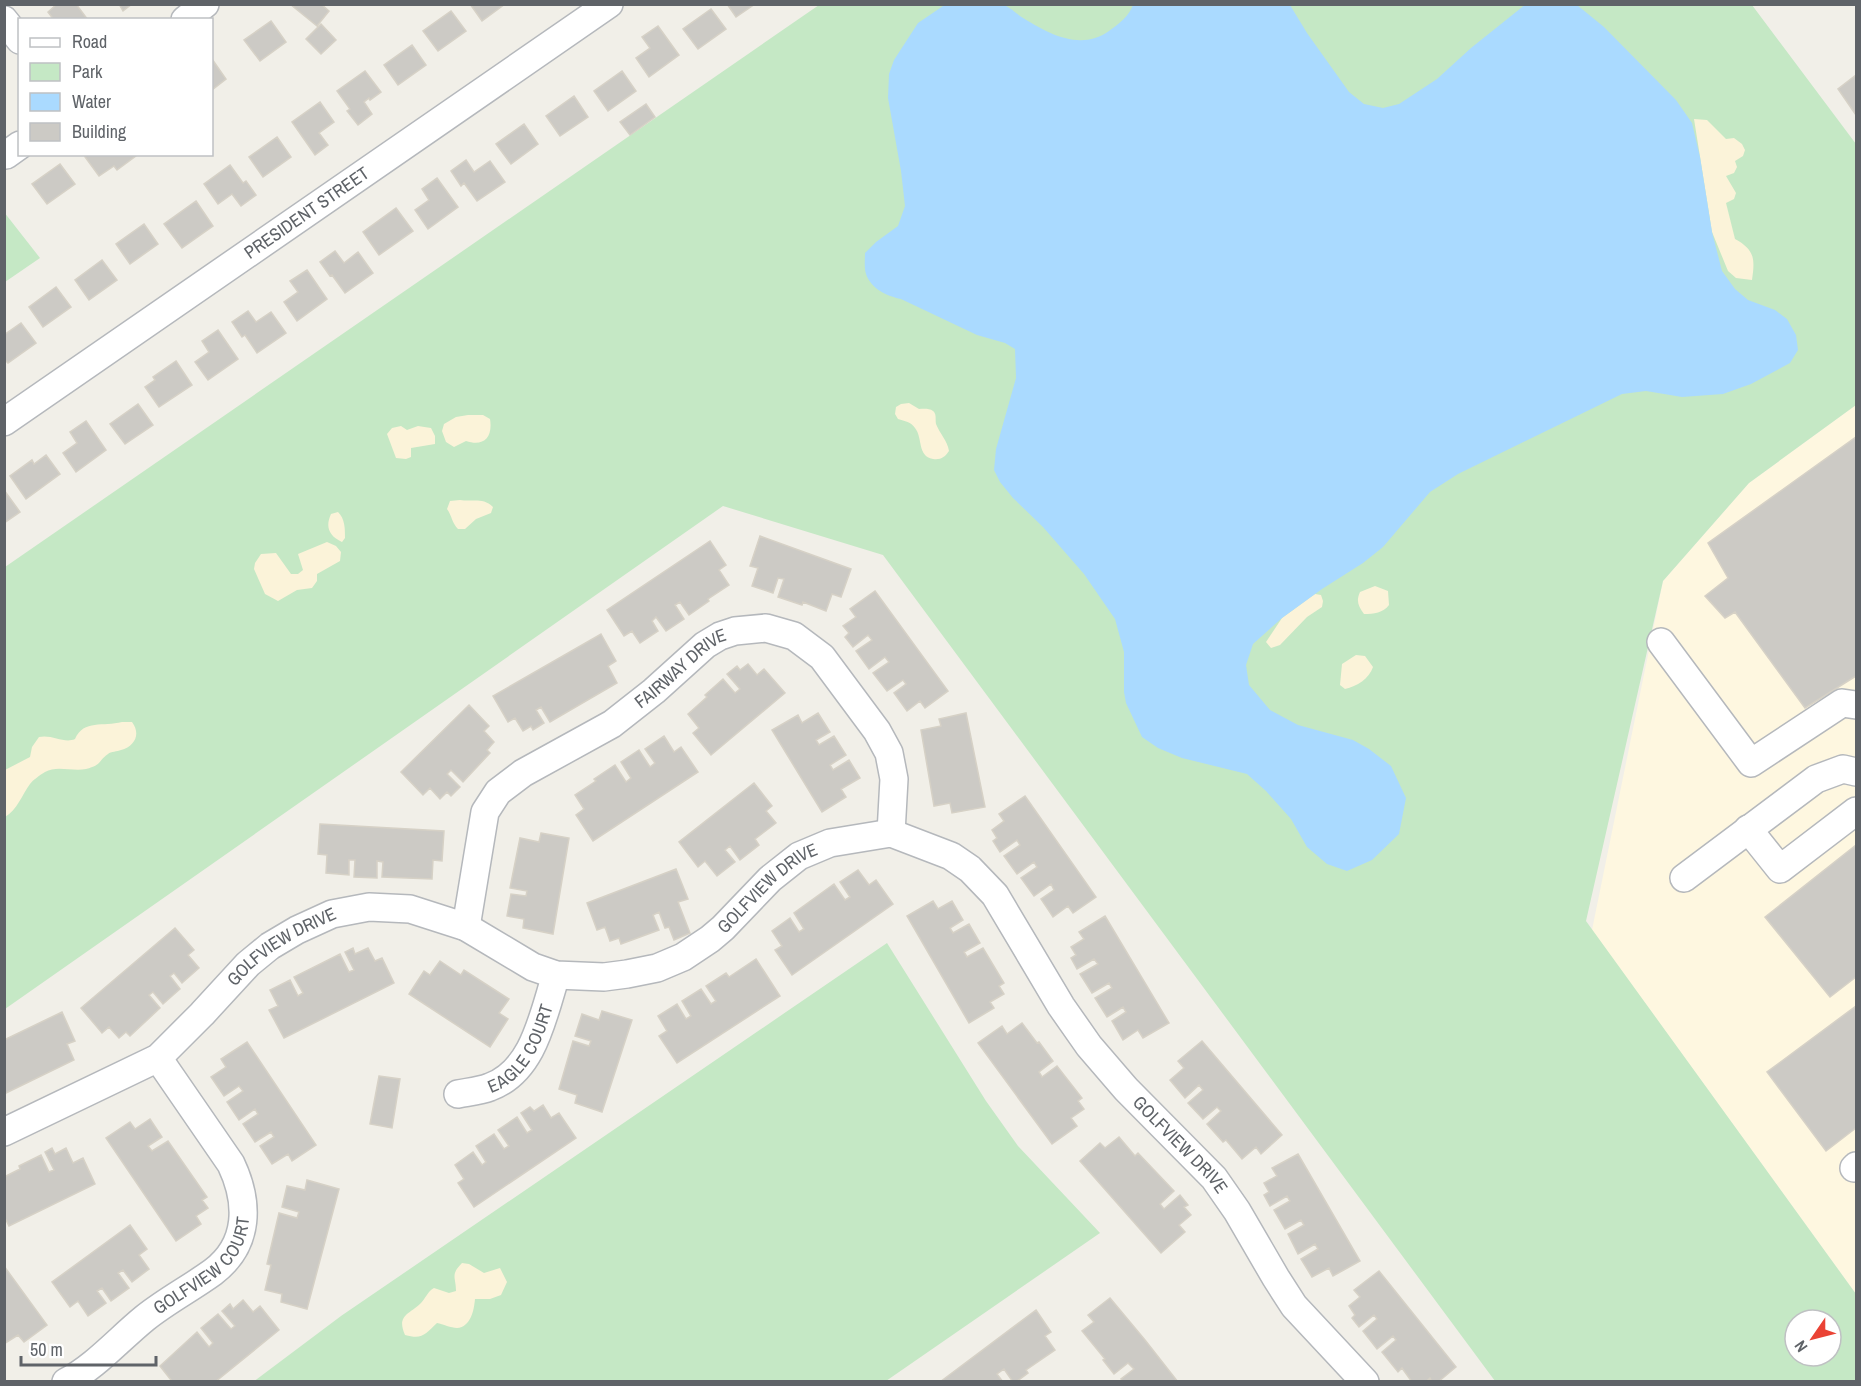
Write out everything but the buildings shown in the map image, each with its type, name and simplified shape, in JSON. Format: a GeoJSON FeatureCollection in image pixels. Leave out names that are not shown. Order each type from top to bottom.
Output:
{"type":"FeatureCollection","features":[{"type":"Feature","properties":{"kind":"street"},"geometry":{"type":"LineString","coordinates":[[188,18],[205,4]]}},
{"type":"Feature","properties":{"kind":"street","name":"PRESIDENT STREET"},"geometry":{"type":"LineString","coordinates":[[4,422],[609,4]]}},
{"type":"Feature","properties":{"kind":"street"},"geometry":{"type":"LineString","coordinates":[[4,20],[18,38]]}},
{"type":"Feature","properties":{"kind":"street","name":"FAIRWAY DRIVE"},"geometry":{"type":"LineString","coordinates":[[466,927],[485,812],[498,792],[523,773],[612,724],[654,691],[705,645],[720,636],[735,631],[766,628],[794,636],[822,657],[877,731],[889,753],[894,779],[891,833]]}},
{"type":"Feature","properties":{"kind":"street"},"geometry":{"type":"LineString","coordinates":[[1661,642],[1751,763],[1842,703],[1857,705]]}},
{"type":"Feature","properties":{"kind":"street"},"geometry":{"type":"LineString","coordinates":[[1684,878],[1816,779],[1843,769],[1857,772]]}},
{"type":"Feature","properties":{"kind":"street"},"geometry":{"type":"LineString","coordinates":[[1748,829],[1780,869],[1857,811]]}},
{"type":"Feature","properties":{"kind":"street","name":"GOLFVIEW DRIVE"},"geometry":{"type":"LineString","coordinates":[[4,1132],[158,1058],[248,964],[270,946],[297,930],[332,914],[369,907],[410,909],[466,927],[533,967],[556,975],[604,977],[647,970],[683,957],[717,933],[770,879],[799,856],[830,843],[891,833],[951,856],[970,869],[995,895],[1061,1006],[1089,1046],[1125,1089],[1214,1178],[1237,1211],[1294,1305],[1365,1382]]}},
{"type":"Feature","properties":{"kind":"street","name":"EAGLE COURT"},"geometry":{"type":"LineString","coordinates":[[458,1094],[490,1087],[509,1076],[524,1061],[537,1036],[556,975]]}},
{"type":"Feature","properties":{"kind":"street","name":"GOLFVIEW COURT"},"geometry":{"type":"LineString","coordinates":[[66,1382],[84,1372],[146,1317],[216,1270],[230,1255],[243,1230],[244,1200],[240,1183],[231,1164],[158,1058]]}},
{"type":"Feature","properties":{"kind":"shaded area"},"geometry":{"type":"Polygon","coordinates":[[[1856,405],[1856,1294],[1592,930],[1663,581],[1749,483],[1856,405]]]}},
{"type":"Feature","properties":{"kind":"green space"},"geometry":{"type":"Polygon","coordinates":[[[819,5],[1752,5],[1856,144],[1856,405],[1749,483],[1663,581],[1586,921],[1856,1294],[1856,1381],[1495,1381],[883,555],[723,506],[5,1009],[5,567],[819,5]]]}},
{"type":"Feature","properties":{"kind":"green space"},"geometry":{"type":"Polygon","coordinates":[[[4,212],[40,258],[5,282],[4,282],[4,212]]]}},
{"type":"Feature","properties":{"kind":"green space"},"geometry":{"type":"Polygon","coordinates":[[[887,943],[986,1101],[1018,1146],[1100,1233],[886,1381],[253,1382],[341,1316],[887,943]]]}},
{"type":"Feature","properties":{"kind":"sand"},"geometry":{"type":"Polygon","coordinates":[[[1694,119],[1707,120],[1726,139],[1734,138],[1742,144],[1745,150],[1743,156],[1735,161],[1737,167],[1734,173],[1726,176],[1736,193],[1734,199],[1726,203],[1735,239],[1747,247],[1752,256],[1752,280],[1736,278],[1728,271],[1712,232],[1694,119]]]}},
{"type":"Feature","properties":{"kind":"sand"},"geometry":{"type":"Polygon","coordinates":[[[909,403],[919,409],[930,409],[934,412],[936,424],[949,451],[942,458],[928,457],[922,451],[915,428],[910,423],[898,419],[895,414],[896,407],[909,403]]]}},
{"type":"Feature","properties":{"kind":"sand"},"geometry":{"type":"Polygon","coordinates":[[[483,415],[490,419],[490,431],[486,439],[478,443],[466,441],[454,447],[446,442],[442,431],[444,424],[456,417],[483,415]]]}},
{"type":"Feature","properties":{"kind":"sand"},"geometry":{"type":"Polygon","coordinates":[[[401,426],[407,430],[418,426],[431,428],[435,436],[435,444],[411,448],[411,457],[396,458],[387,434],[392,428],[401,426]]]}},
{"type":"Feature","properties":{"kind":"sand"},"geometry":{"type":"Polygon","coordinates":[[[450,501],[482,501],[493,507],[491,513],[476,519],[465,529],[458,529],[447,509],[450,501]]]}},
{"type":"Feature","properties":{"kind":"sand"},"geometry":{"type":"Polygon","coordinates":[[[338,512],[345,527],[345,538],[342,542],[331,534],[328,527],[331,514],[338,512]]]}},
{"type":"Feature","properties":{"kind":"sand"},"geometry":{"type":"Polygon","coordinates":[[[327,542],[336,546],[341,552],[340,561],[317,574],[317,581],[312,588],[297,590],[278,601],[265,594],[254,569],[261,554],[276,553],[291,574],[298,574],[303,570],[298,554],[327,542]]]}},
{"type":"Feature","properties":{"kind":"sand"},"geometry":{"type":"Polygon","coordinates":[[[1375,586],[1388,591],[1389,605],[1384,610],[1364,614],[1358,603],[1360,592],[1375,586]]]}},
{"type":"Feature","properties":{"kind":"sand"},"geometry":{"type":"Polygon","coordinates":[[[1315,594],[1321,595],[1322,607],[1307,617],[1280,645],[1271,648],[1266,642],[1282,618],[1315,594]]]}},
{"type":"Feature","properties":{"kind":"sand"},"geometry":{"type":"Polygon","coordinates":[[[1356,655],[1365,656],[1373,667],[1362,681],[1345,689],[1340,685],[1342,664],[1356,655]]]}},
{"type":"Feature","properties":{"kind":"sand"},"geometry":{"type":"Polygon","coordinates":[[[132,722],[135,726],[135,739],[130,746],[109,753],[91,767],[81,770],[55,769],[45,772],[31,782],[16,806],[5,817],[5,770],[30,757],[32,747],[39,737],[71,740],[89,726],[132,722]]]}},
{"type":"Feature","properties":{"kind":"sand"},"geometry":{"type":"Polygon","coordinates":[[[462,1263],[469,1264],[484,1273],[500,1268],[507,1282],[501,1295],[490,1299],[475,1299],[471,1317],[462,1327],[455,1328],[437,1323],[420,1336],[405,1335],[403,1319],[421,1303],[428,1293],[434,1288],[449,1293],[456,1291],[454,1276],[462,1263]]]}},
{"type":"Feature","properties":{"kind":"water"},"geometry":{"type":"Polygon","coordinates":[[[946,4],[1001,4],[1052,34],[1075,40],[1087,40],[1109,31],[1120,23],[1133,5],[1290,5],[1349,92],[1364,104],[1383,108],[1399,104],[1437,79],[1526,4],[1577,5],[1604,27],[1676,100],[1692,123],[1712,232],[1722,271],[1735,289],[1748,300],[1775,310],[1787,319],[1796,335],[1798,350],[1790,363],[1751,384],[1723,394],[1682,397],[1646,391],[1622,394],[1458,474],[1430,492],[1383,547],[1282,618],[1253,644],[1246,665],[1249,685],[1270,710],[1298,725],[1353,740],[1391,766],[1406,798],[1399,834],[1372,860],[1347,871],[1327,864],[1307,847],[1291,819],[1247,774],[1182,758],[1158,748],[1142,737],[1126,703],[1124,652],[1115,619],[1084,574],[1043,527],[1013,498],[994,470],[996,449],[1016,378],[1015,349],[1005,343],[977,335],[901,299],[885,294],[868,279],[865,269],[865,253],[898,226],[905,206],[888,98],[889,74],[894,60],[918,23],[946,4]]]}}]}
